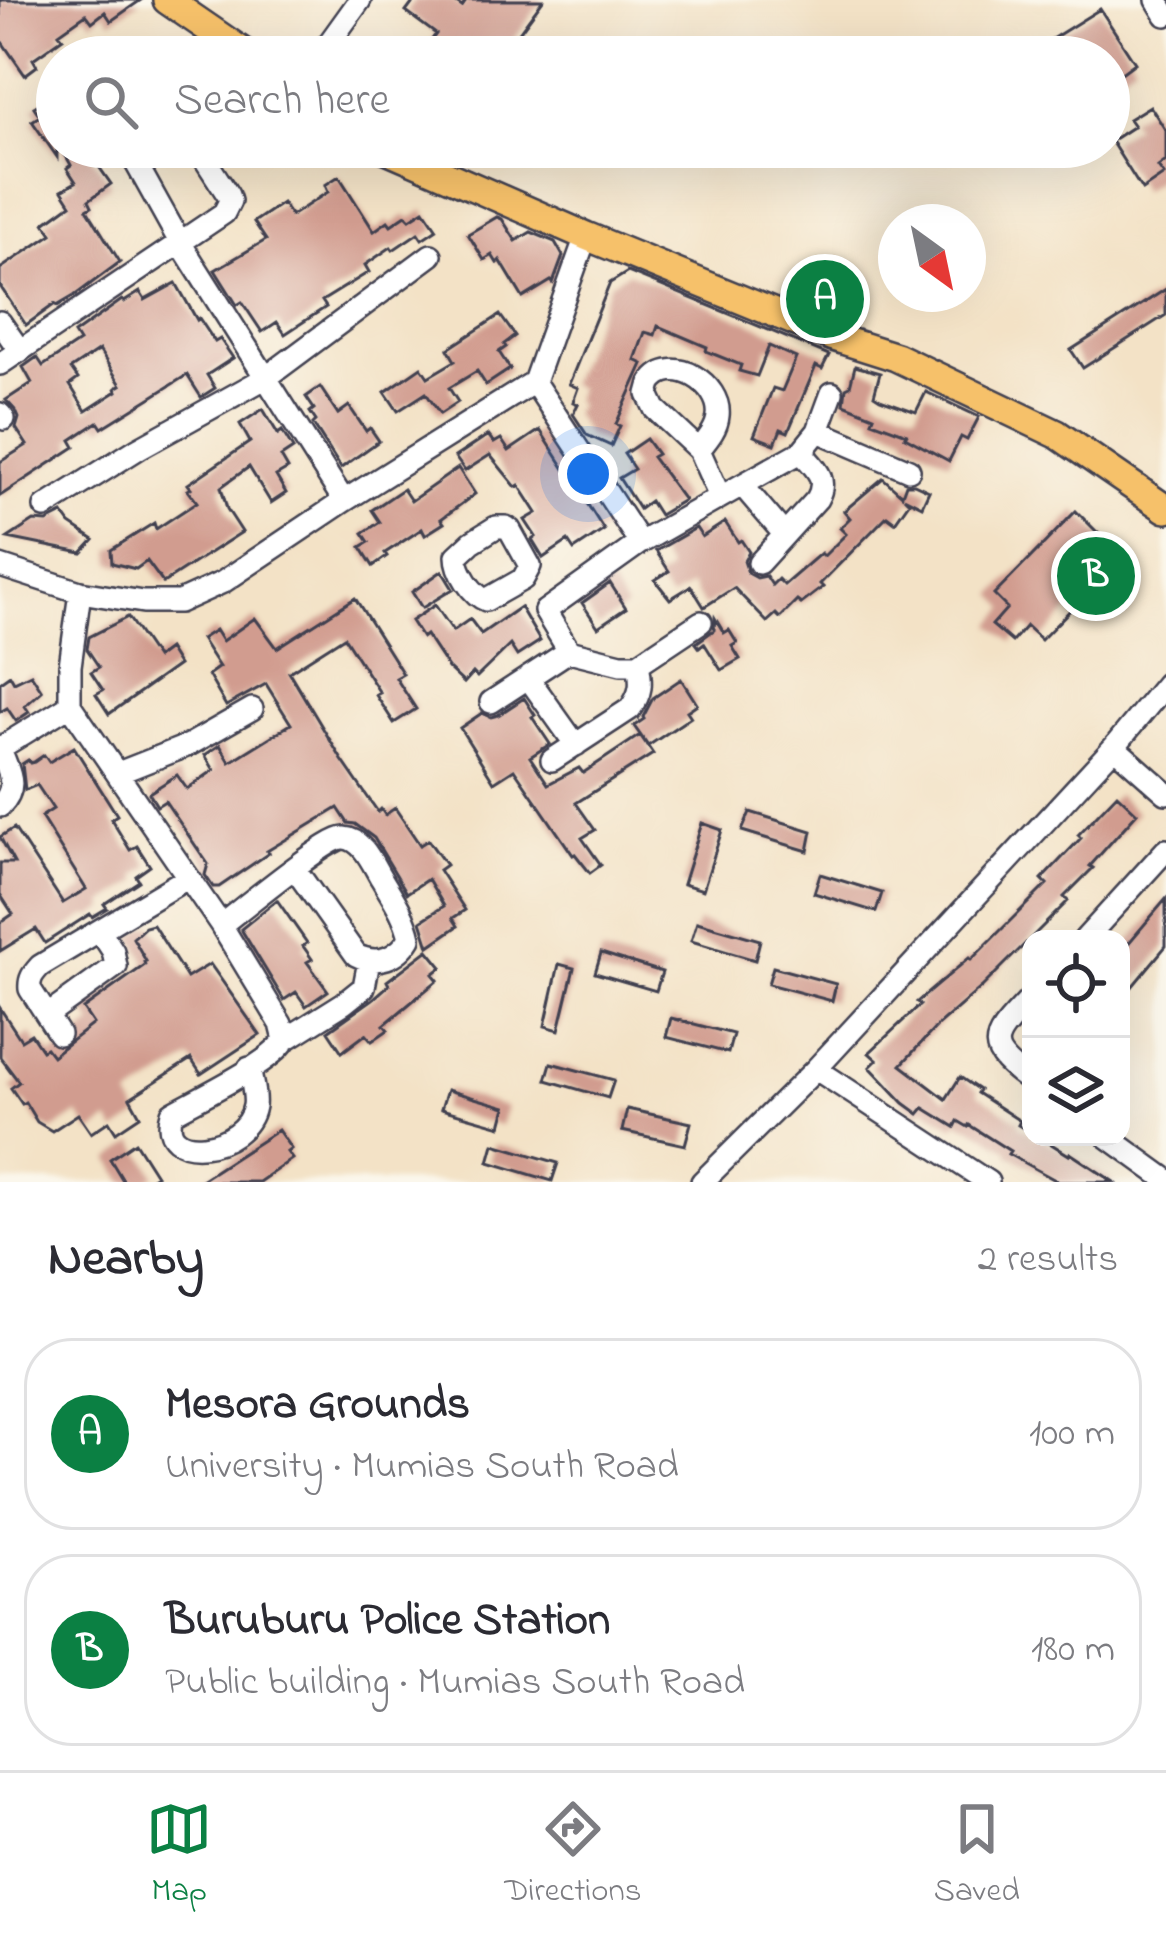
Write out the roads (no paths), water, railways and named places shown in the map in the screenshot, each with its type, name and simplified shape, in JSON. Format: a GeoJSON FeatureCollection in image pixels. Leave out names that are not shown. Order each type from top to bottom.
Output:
{"type":"FeatureCollection","features":[{"type":"Feature","properties":{"kind":"main road"},"geometry":{"type":"LineString","coordinates":[[167,0],[219,36]]}},
{"type":"Feature","properties":{"kind":"main road"},"geometry":{"type":"LineString","coordinates":[[430,168],[832,337],[896,357],[1057,434],[1166,509]]}},
{"type":"Feature","properties":{"kind":"street"},"geometry":{"type":"LineString","coordinates":[[334,36],[360,0]]}},
{"type":"Feature","properties":{"kind":"street"},"geometry":{"type":"LineString","coordinates":[[1156,0],[1166,15]]}},
{"type":"Feature","properties":{"kind":"street"},"geometry":{"type":"LineString","coordinates":[[139,168],[181,244],[344,501]]}},
{"type":"Feature","properties":{"kind":"street"},"geometry":{"type":"LineString","coordinates":[[0,322],[10,358],[224,213],[230,201],[210,168]]}},
{"type":"Feature","properties":{"kind":"street"},"geometry":{"type":"LineString","coordinates":[[0,566],[80,592],[143,602],[179,602],[223,582],[534,382],[586,236]]}},
{"type":"Feature","properties":{"kind":"street"},"geometry":{"type":"LineString","coordinates":[[45,508],[139,448],[268,377],[431,255]]}},
{"type":"Feature","properties":{"kind":"street"},"geometry":{"type":"LineString","coordinates":[[534,382],[640,543]]}},
{"type":"Feature","properties":{"kind":"street"},"geometry":{"type":"LineString","coordinates":[[545,611],[640,543],[801,452],[818,430],[832,393]]}},
{"type":"Feature","properties":{"kind":"street"},"geometry":{"type":"LineString","coordinates":[[818,430],[909,470]]}},
{"type":"Feature","properties":{"kind":"street"},"geometry":{"type":"LineString","coordinates":[[699,450],[720,497]]}},
{"type":"Feature","properties":{"kind":"street"},"geometry":{"type":"LineString","coordinates":[[759,563],[823,489],[819,472],[801,452]]}},
{"type":"Feature","properties":{"kind":"street"},"geometry":{"type":"LineString","coordinates":[[742,485],[784,534]]}},
{"type":"Feature","properties":{"kind":"street"},"geometry":{"type":"LineString","coordinates":[[523,579],[569,651],[621,664],[638,664],[701,622]]}},
{"type":"Feature","properties":{"kind":"street"},"geometry":{"type":"LineString","coordinates":[[80,592],[70,705],[221,925],[281,1024],[285,1040]]}},
{"type":"Feature","properties":{"kind":"street"},"geometry":{"type":"LineString","coordinates":[[491,702],[569,651]]}},
{"type":"Feature","properties":{"kind":"street"},"geometry":{"type":"LineString","coordinates":[[552,760],[630,709],[642,684],[638,664]]}},
{"type":"Feature","properties":{"kind":"street"},"geometry":{"type":"LineString","coordinates":[[530,679],[576,746]]}},
{"type":"Feature","properties":{"kind":"street"},"geometry":{"type":"LineString","coordinates":[[702,1182],[816,1070],[1114,747],[1166,684]]}},
{"type":"Feature","properties":{"kind":"street"},"geometry":{"type":"LineString","coordinates":[[0,806],[13,788],[0,748],[70,705]]}},
{"type":"Feature","properties":{"kind":"street"},"geometry":{"type":"LineString","coordinates":[[118,773],[189,745],[251,709]]}},
{"type":"Feature","properties":{"kind":"street"},"geometry":{"type":"LineString","coordinates":[[1114,747],[1166,793]]}},
{"type":"Feature","properties":{"kind":"street"},"geometry":{"type":"LineString","coordinates":[[221,925],[295,869],[340,837],[350,838],[363,849],[406,920],[410,938],[403,949],[369,962],[356,955],[295,869]]}},
{"type":"Feature","properties":{"kind":"street"},"geometry":{"type":"LineString","coordinates":[[1093,930],[1166,850]]}},
{"type":"Feature","properties":{"kind":"street"},"geometry":{"type":"LineString","coordinates":[[100,931],[116,966],[53,1025],[30,989],[29,980],[40,966],[187,878]]}},
{"type":"Feature","properties":{"kind":"street"},"geometry":{"type":"LineString","coordinates":[[249,1068],[364,987],[369,962]]}},
{"type":"Feature","properties":{"kind":"street"},"geometry":{"type":"LineString","coordinates":[[1022,1008],[999,1033],[997,1048],[1004,1062],[1022,1075]]}},
{"type":"Feature","properties":{"kind":"street"},"geometry":{"type":"LineString","coordinates":[[816,1070],[988,1182]]}},
{"type":"Feature","properties":{"kind":"street"},"geometry":{"type":"LineString","coordinates":[[1120,1146],[1166,1179]]}},
{"type":"Feature","properties":{"kind":"place","name":"Mesora Grounds"},"geometry":{"type":"Point","coordinates":[825,299]}},
{"type":"Feature","properties":{"kind":"place","name":"Buruburu Police Station"},"geometry":{"type":"Point","coordinates":[1096,576]}}]}
